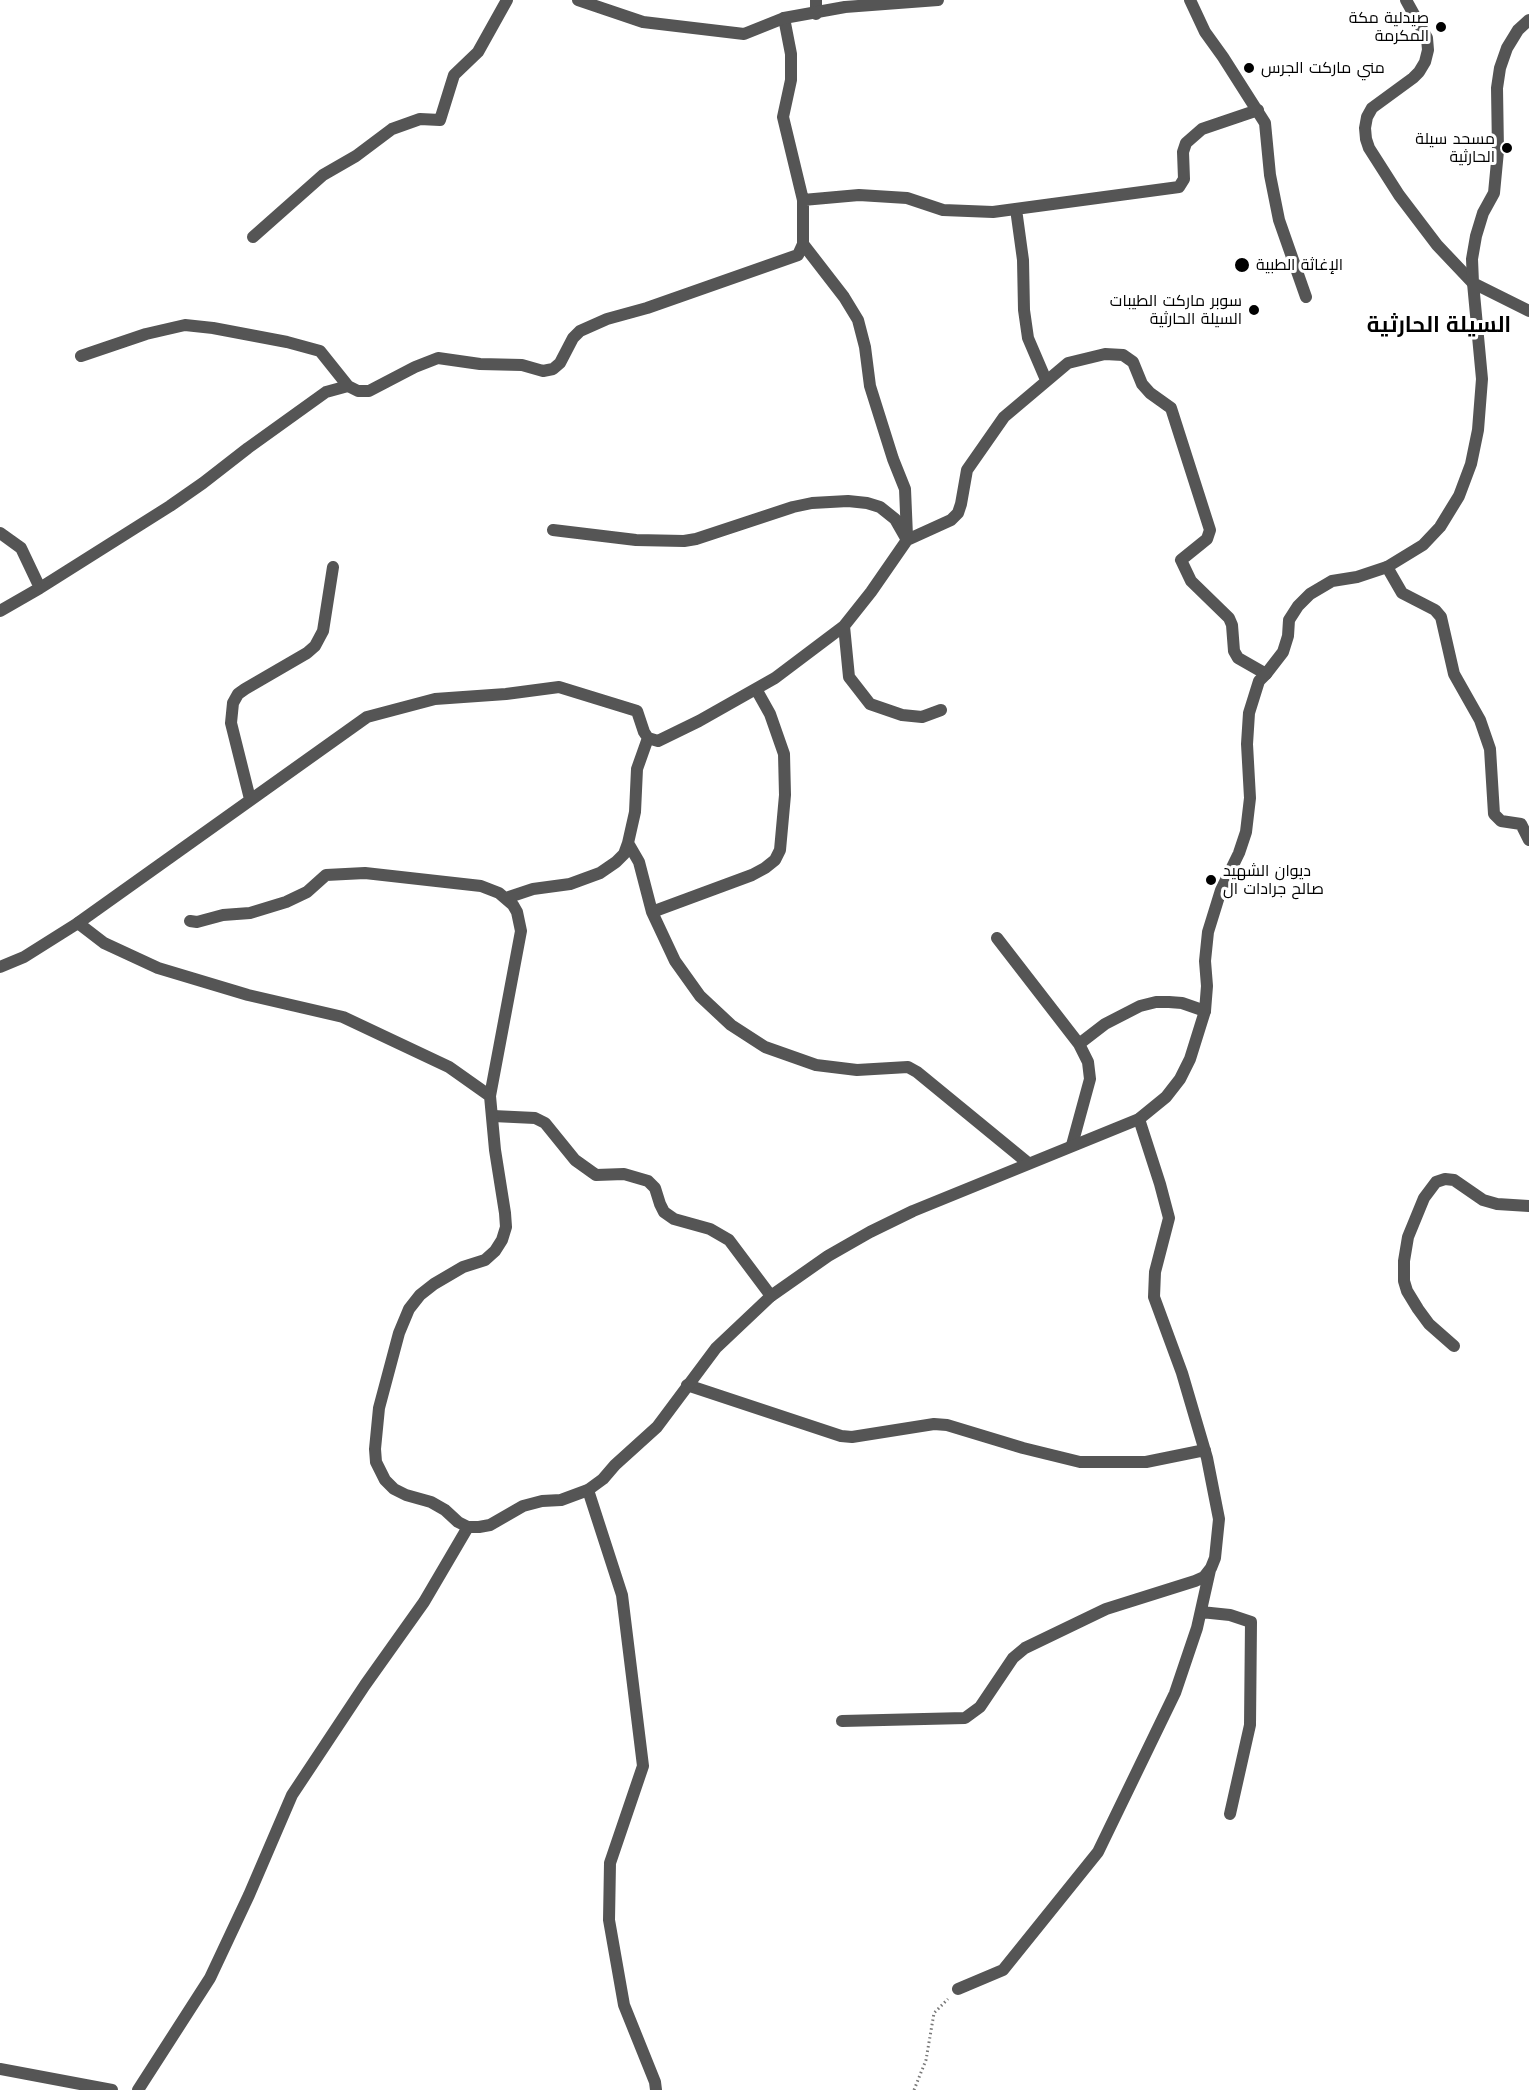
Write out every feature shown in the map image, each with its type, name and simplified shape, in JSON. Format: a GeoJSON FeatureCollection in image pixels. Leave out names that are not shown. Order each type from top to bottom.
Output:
{"type":"FeatureCollection","features":[{"type":"Feature","properties":{"kind":"street"},"geometry":{"type":"LineString","coordinates":[[253,237],[323,175],[356,156],[392,129],[420,119],[440,120],[454,75],[478,52],[507,0]]}},
{"type":"Feature","properties":{"kind":"street"},"geometry":{"type":"LineString","coordinates":[[578,0],[643,22],[744,34],[784,18],[845,7],[938,0]]}},
{"type":"Feature","properties":{"kind":"street"},"geometry":{"type":"LineString","coordinates":[[816,0],[816,14]]}},
{"type":"Feature","properties":{"kind":"street"},"geometry":{"type":"LineString","coordinates":[[1190,0],[1205,32],[1265,123],[1270,175],[1279,220],[1306,297]]}},
{"type":"Feature","properties":{"kind":"street"},"geometry":{"type":"LineString","coordinates":[[1406,0],[1427,38],[1428,50],[1419,72],[1372,108],[1365,128],[1369,148],[1399,195],[1437,245],[1473,283],[1529,311]]}},
{"type":"Feature","properties":{"kind":"street"},"geometry":{"type":"LineString","coordinates":[[81,356],[146,334],[185,325],[287,342],[320,351],[348,386],[358,391],[369,391],[415,367],[438,358],[480,364],[522,365],[543,371],[553,369],[560,363],[573,338],[580,331],[607,319],[647,308],[798,255],[803,244],[803,200],[783,117],[791,80],[791,54],[784,18]]}},
{"type":"Feature","properties":{"kind":"street"},"geometry":{"type":"LineString","coordinates":[[190,921],[197,922],[223,915],[250,913],[286,902],[307,892],[326,875],[365,873],[481,886],[492,889],[506,898],[517,912],[521,931],[490,1096],[506,1227],[495,1251],[485,1260],[463,1267],[434,1284],[420,1295],[409,1309],[399,1334],[379,1408],[376,1462],[380,1472],[394,1489],[431,1502],[468,1527],[490,1525],[523,1506],[542,1501],[561,1500],[588,1490],[603,1479],[657,1427],[716,1348],[771,1296],[828,1256],[914,1211],[1139,1119],[1166,1097],[1180,1079],[1190,1059],[1205,1011],[1208,986],[1205,961],[1208,932],[1221,890],[1239,853],[1246,832],[1250,798],[1247,744],[1249,713],[1259,681],[1283,652],[1288,636],[1289,620],[1298,606],[1310,594],[1332,581],[1357,577],[1387,567],[1423,544],[1440,527],[1460,496],[1471,464],[1478,430],[1482,379],[1472,259],[1483,213],[1494,193],[1498,151],[1497,88],[1500,68],[1507,48],[1518,30],[1529,20]]}},
{"type":"Feature","properties":{"kind":"street"},"geometry":{"type":"LineString","coordinates":[[803,200],[859,195],[907,198],[943,210],[993,212],[1179,187],[1184,179],[1183,152],[1186,142],[1202,129],[1258,110]]}},
{"type":"Feature","properties":{"kind":"street"},"geometry":{"type":"LineString","coordinates":[[1016,209],[1023,260],[1024,310],[1028,338],[1046,380]]}},
{"type":"Feature","properties":{"kind":"street"},"geometry":{"type":"LineString","coordinates":[[803,244],[844,297],[858,320],[865,347],[870,386],[889,449],[905,489],[907,540]]}},
{"type":"Feature","properties":{"kind":"street"},"geometry":{"type":"LineString","coordinates":[[0,967],[24,957],[78,922],[368,717],[435,699],[506,694],[559,687],[637,711],[648,738],[658,741],[699,721],[775,678],[844,626],[907,540],[951,520],[961,504],[967,470],[1004,417],[1068,363],[1105,354],[1123,355],[1133,362],[1142,384],[1150,393],[1171,408],[1210,530],[1207,539],[1181,560],[1191,581],[1229,618],[1232,625],[1234,651],[1238,658],[1266,674]]}},
{"type":"Feature","properties":{"kind":"street"},"geometry":{"type":"LineString","coordinates":[[0,611],[170,506],[326,392],[348,386]]}},
{"type":"Feature","properties":{"kind":"street"},"geometry":{"type":"LineString","coordinates":[[553,530],[636,540],[684,541],[794,507],[812,503],[848,501],[880,507],[895,519],[907,540]]}},
{"type":"Feature","properties":{"kind":"street"},"geometry":{"type":"LineString","coordinates":[[0,533],[21,548],[40,588]]}},
{"type":"Feature","properties":{"kind":"street"},"geometry":{"type":"LineString","coordinates":[[250,799],[231,723],[233,703],[245,688],[307,653],[315,646],[323,631],[333,567]]}},
{"type":"Feature","properties":{"kind":"street"},"geometry":{"type":"LineString","coordinates":[[1387,567],[1402,593],[1435,610],[1441,617],[1454,674],[1480,720],[1490,749],[1494,814],[1501,821],[1521,825],[1529,840]]}},
{"type":"Feature","properties":{"kind":"street"},"geometry":{"type":"LineString","coordinates":[[844,626],[849,677],[870,704],[902,715],[922,717],[941,710]]}},
{"type":"Feature","properties":{"kind":"street"},"geometry":{"type":"LineString","coordinates":[[652,912],[758,872],[775,860],[780,850],[785,795],[784,754],[770,714],[756,689]]}},
{"type":"Feature","properties":{"kind":"street"},"geometry":{"type":"LineString","coordinates":[[506,898],[533,889],[570,884],[600,873],[624,854],[635,812],[637,768],[648,738]]}},
{"type":"Feature","properties":{"kind":"street"},"geometry":{"type":"LineString","coordinates":[[628,843],[639,862],[652,912],[665,942],[687,980],[715,1011],[747,1037],[783,1055],[816,1065],[857,1070],[908,1067],[1028,1163]]}},
{"type":"Feature","properties":{"kind":"street"},"geometry":{"type":"LineString","coordinates":[[78,922],[104,943],[158,969],[248,995],[343,1017],[449,1067],[490,1096]]}},
{"type":"Feature","properties":{"kind":"street"},"geometry":{"type":"LineString","coordinates":[[997,938],[1079,1044],[1088,1062],[1090,1079],[1072,1145]]}},
{"type":"Feature","properties":{"kind":"street"},"geometry":{"type":"LineString","coordinates":[[1079,1044],[1105,1024],[1140,1006],[1156,1002],[1182,1003],[1205,1011]]}},
{"type":"Feature","properties":{"kind":"street"},"geometry":{"type":"LineString","coordinates":[[493,1116],[535,1118],[545,1123],[575,1160],[596,1175],[624,1174],[648,1182],[655,1188],[664,1212],[674,1219],[710,1229],[729,1240],[771,1296]]}},
{"type":"Feature","properties":{"kind":"street"},"geometry":{"type":"LineString","coordinates":[[958,1989],[1003,1970],[1098,1852],[1175,1693],[1201,1612],[1215,1558],[1219,1519],[1205,1450],[1182,1372],[1154,1297],[1155,1272],[1168,1218],[1160,1184],[1139,1119]]}},
{"type":"Feature","properties":{"kind":"street"},"geometry":{"type":"LineString","coordinates":[[1454,1346],[1429,1324],[1418,1310],[1404,1281],[1404,1261],[1408,1237],[1424,1198],[1436,1182],[1445,1179],[1454,1180],[1483,1200],[1497,1204],[1529,1206]]}},
{"type":"Feature","properties":{"kind":"street"},"geometry":{"type":"LineString","coordinates":[[687,1385],[841,1436],[852,1437],[934,1424],[947,1425],[1080,1462],[1146,1462],[1205,1450]]}},
{"type":"Feature","properties":{"kind":"street"},"geometry":{"type":"LineString","coordinates":[[588,1490],[622,1595],[643,1766],[610,1863],[609,1920],[624,2005],[655,2082],[656,2090]]}},
{"type":"Feature","properties":{"kind":"street"},"geometry":{"type":"LineString","coordinates":[[138,2090],[210,1978],[292,1795],[365,1685],[424,1602],[468,1527]]}},
{"type":"Feature","properties":{"kind":"street"},"geometry":{"type":"LineString","coordinates":[[842,1721],[965,1718],[980,1707],[1013,1658],[1025,1648],[1106,1609],[1195,1581],[1204,1577],[1211,1568]]}},
{"type":"Feature","properties":{"kind":"street"},"geometry":{"type":"LineString","coordinates":[[1201,1612],[1230,1615],[1251,1622],[1250,1725],[1230,1814]]}},
{"type":"Feature","properties":{"kind":"street"},"geometry":{"type":"LineString","coordinates":[[0,2069],[112,2090]]}},
{"type":"Feature","properties":{"kind":"path"},"geometry":{"type":"LineString","coordinates":[[914,2090],[926,2060],[934,2013],[958,1989]]}},
{"type":"Feature","properties":{"kind":"place","name":"صيدلية مكة المكرمة"},"geometry":{"type":"Point","coordinates":[1441,27]}},
{"type":"Feature","properties":{"kind":"place","name":"مني ماركت الجرس"},"geometry":{"type":"Point","coordinates":[1249,68]}},
{"type":"Feature","properties":{"kind":"place","name":"مسجد سيلة الحارثية"},"geometry":{"type":"Point","coordinates":[1507,148]}},
{"type":"Feature","properties":{"kind":"place","name":"الإغاثة الطبية"},"geometry":{"type":"Point","coordinates":[1242,265]}},
{"type":"Feature","properties":{"kind":"place","name":"سوبر ماركت الطيبات السيلة الحارثية"},"geometry":{"type":"Point","coordinates":[1254,310]}},
{"type":"Feature","properties":{"kind":"place","name":"ديوان الشهيد صالح جرادات ال"},"geometry":{"type":"Point","coordinates":[1211,880]}},
{"type":"Feature","properties":{"kind":"district","name":"السيلة الحارثية"},"geometry":{"type":"Point","coordinates":[1439,326]}}]}
